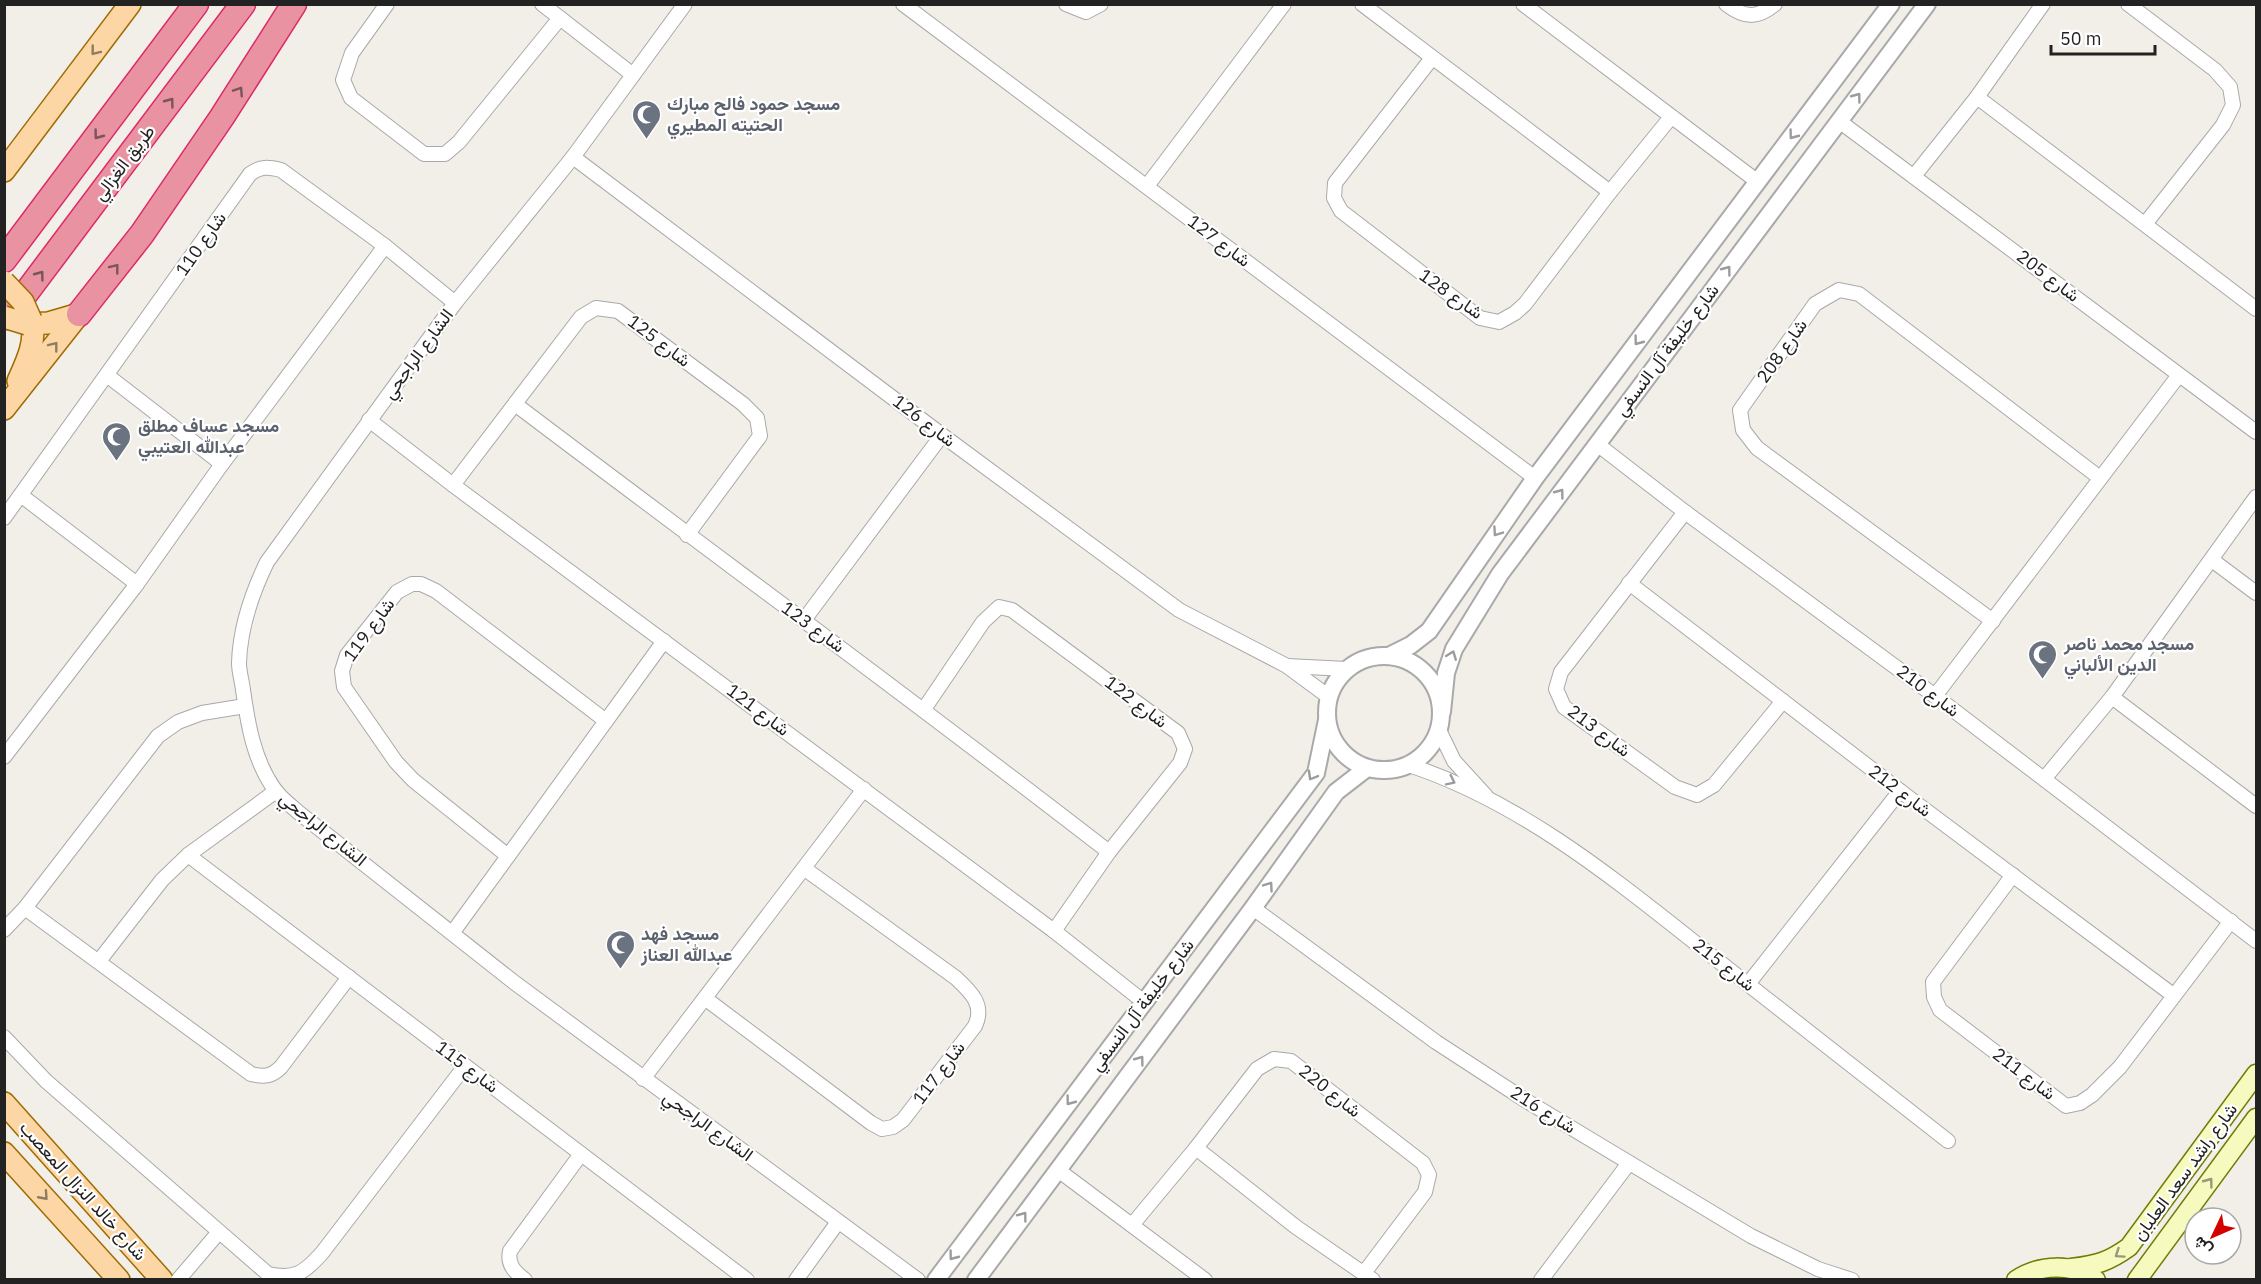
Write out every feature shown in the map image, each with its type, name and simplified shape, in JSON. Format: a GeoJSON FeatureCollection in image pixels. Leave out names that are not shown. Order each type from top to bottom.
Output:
{"type":"FeatureCollection","features":[{"type":"Feature","properties":{"kind":"highway","name":"طريق الغزالي"},"geometry":{"type":"LineString","coordinates":[[4,260],[196,4]]}},
{"type":"Feature","properties":{"kind":"highway","name":"طريق الغزالي"},"geometry":{"type":"LineString","coordinates":[[20,321],[243,4]]}},
{"type":"Feature","properties":{"kind":"highway"},"geometry":{"type":"LineString","coordinates":[[79,314],[148,224],[222,117],[294,4]]}},
{"type":"Feature","properties":{"kind":"main road"},"geometry":{"type":"LineString","coordinates":[[4,171],[130,4]]}},
{"type":"Feature","properties":{"kind":"main road"},"geometry":{"type":"LineString","coordinates":[[4,154],[53,105]]}},
{"type":"Feature","properties":{"kind":"main road"},"geometry":{"type":"LineString","coordinates":[[4,282],[23,302],[20,321],[33,339],[26,363],[5,409]]}},
{"type":"Feature","properties":{"kind":"main road"},"geometry":{"type":"LineString","coordinates":[[20,321],[64,319],[79,314]]}},
{"type":"Feature","properties":{"kind":"main road"},"geometry":{"type":"LineString","coordinates":[[5,409],[79,314]]}},
{"type":"Feature","properties":{"kind":"main road","name":"شارع راشد سعد العلبان"},"geometry":{"type":"LineString","coordinates":[[2016,1280],[2026,1273],[2048,1267],[2071,1268],[2098,1265],[2115,1257],[2129,1246],[2256,1074]]}},
{"type":"Feature","properties":{"kind":"main road","name":"شارع خالد النزال المعصب"},"geometry":{"type":"LineString","coordinates":[[4,1103],[162,1280]]}},
{"type":"Feature","properties":{"kind":"main road","name":"شارع راشد سعد العلبان"},"geometry":{"type":"LineString","coordinates":[[2137,1280],[2256,1118]]}},
{"type":"Feature","properties":{"kind":"main road","name":"شارع خالد النزال المعصب"},"geometry":{"type":"LineString","coordinates":[[4,1153],[119,1280]]}},
{"type":"Feature","properties":{"kind":"main road"},"geometry":{"type":"LineString","coordinates":[[2071,1268],[2096,1280]]}},
{"type":"Feature","properties":{"kind":"street"},"geometry":{"type":"LineString","coordinates":[[387,4],[352,53],[343,80],[351,98],[424,154],[445,154],[459,142],[560,18]]}},
{"type":"Feature","properties":{"kind":"street"},"geometry":{"type":"LineString","coordinates":[[542,4],[633,75]]}},
{"type":"Feature","properties":{"kind":"street","name":"الشارع الراجحي"},"geometry":{"type":"LineString","coordinates":[[685,4],[573,156],[455,303],[267,562],[256,584],[242,637],[239,664],[245,706],[256,753],[276,791],[298,812],[643,1079],[918,1280]]}},
{"type":"Feature","properties":{"kind":"street","name":"شارع 127"},"geometry":{"type":"LineString","coordinates":[[903,4],[1535,478]]}},
{"type":"Feature","properties":{"kind":"street"},"geometry":{"type":"LineString","coordinates":[[1066,4],[1086,12],[1101,4]]}},
{"type":"Feature","properties":{"kind":"street"},"geometry":{"type":"LineString","coordinates":[[1147,186],[1284,4]]}},
{"type":"Feature","properties":{"kind":"street"},"geometry":{"type":"LineString","coordinates":[[1362,4],[1610,192]]}},
{"type":"Feature","properties":{"kind":"street"},"geometry":{"type":"LineString","coordinates":[[1523,4],[1758,182]]}},
{"type":"Feature","properties":{"kind":"street"},"geometry":{"type":"LineString","coordinates":[[1726,4],[1733,10],[1750,16],[1764,13],[1775,4]]}},
{"type":"Feature","properties":{"kind":"street","name":"شارع خليفة آل النسفي"},"geometry":{"type":"LineString","coordinates":[[1389,656],[1411,645],[1429,631],[1535,478],[1891,4]]}},
{"type":"Feature","properties":{"kind":"street","name":"شارع خليفة آل النسفي"},"geometry":{"type":"LineString","coordinates":[[1442,712],[1446,673],[1454,649],[1500,574],[1927,4]]}},
{"type":"Feature","properties":{"kind":"street"},"geometry":{"type":"LineString","coordinates":[[1914,176],[1977,97],[2043,4]]}},
{"type":"Feature","properties":{"kind":"street"},"geometry":{"type":"LineString","coordinates":[[2128,4],[2215,70],[2230,87],[2233,105],[2223,125],[2145,224]]}},
{"type":"Feature","properties":{"kind":"street","name":"شارع 128"},"geometry":{"type":"LineString","coordinates":[[1432,58],[1335,183],[1334,198],[1341,211],[1480,318],[1499,322],[1525,304],[1610,192],[1671,117]]}},
{"type":"Feature","properties":{"kind":"street"},"geometry":{"type":"LineString","coordinates":[[1977,97],[2256,309]]}},
{"type":"Feature","properties":{"kind":"street","name":"شارع 205"},"geometry":{"type":"LineString","coordinates":[[1839,121],[2256,432]]}},
{"type":"Feature","properties":{"kind":"street","name":"شارع 126"},"geometry":{"type":"LineString","coordinates":[[573,156],[942,435],[1179,610],[1287,666],[1329,697]]}},
{"type":"Feature","properties":{"kind":"street","name":"شارع 110"},"geometry":{"type":"LineString","coordinates":[[4,518],[108,376],[250,174],[257,169],[268,167],[281,170],[385,246],[455,303]]}},
{"type":"Feature","properties":{"kind":"street"},"geometry":{"type":"LineString","coordinates":[[4,757],[137,584],[222,464],[385,246]]}},
{"type":"Feature","properties":{"kind":"street","name":"شارع 208"},"geometry":{"type":"LineString","coordinates":[[1993,621],[1756,448],[1743,430],[1740,410],[1815,304],[1839,290],[1858,294],[2100,478]]}},
{"type":"Feature","properties":{"kind":"street","name":"شارع 125"},"geometry":{"type":"LineString","coordinates":[[453,485],[581,317],[596,308],[618,310],[743,404],[757,418],[760,436],[687,535]]}},
{"type":"Feature","properties":{"kind":"street"},"geometry":{"type":"LineString","coordinates":[[1663,308],[1668,317],[1685,326]]}},
{"type":"Feature","properties":{"kind":"street"},"geometry":{"type":"LineString","coordinates":[[1935,696],[2179,375]]}},
{"type":"Feature","properties":{"kind":"street"},"geometry":{"type":"LineString","coordinates":[[108,376],[222,464]]}},
{"type":"Feature","properties":{"kind":"street","name":"شارع 123"},"geometry":{"type":"LineString","coordinates":[[515,404],[687,535],[924,709],[1109,852]]}},
{"type":"Feature","properties":{"kind":"street","name":"شارع 121"},"geometry":{"type":"LineString","coordinates":[[369,420],[453,485],[1054,931],[1144,1002]]}},
{"type":"Feature","properties":{"kind":"street"},"geometry":{"type":"LineString","coordinates":[[804,620],[942,435]]}},
{"type":"Feature","properties":{"kind":"street","name":"شارع 210"},"geometry":{"type":"LineString","coordinates":[[1597,444],[1685,512],[1935,696],[2256,940]]}},
{"type":"Feature","properties":{"kind":"street"},"geometry":{"type":"LineString","coordinates":[[22,496],[137,584]]}},
{"type":"Feature","properties":{"kind":"street"},"geometry":{"type":"LineString","coordinates":[[2044,779],[2112,697],[2256,497]]}},
{"type":"Feature","properties":{"kind":"street","name":"شارع 213"},"geometry":{"type":"LineString","coordinates":[[1685,512],[1561,672],[1556,689],[1564,706],[1675,787],[1697,795],[1714,785],[1783,701]]}},
{"type":"Feature","properties":{"kind":"street"},"geometry":{"type":"LineString","coordinates":[[2212,560],[2256,593]]}},
{"type":"Feature","properties":{"kind":"street","name":"شارع 212"},"geometry":{"type":"LineString","coordinates":[[1629,583],[1900,791],[2173,995]]}},
{"type":"Feature","properties":{"kind":"street","name":"شارع 119"},"geometry":{"type":"LineString","coordinates":[[508,856],[413,780],[396,762],[344,687],[342,671],[347,655],[397,592],[412,584],[421,584],[436,591],[606,721]]}},
{"type":"Feature","properties":{"kind":"street","name":"شارع 122"},"geometry":{"type":"LineString","coordinates":[[924,709],[983,622],[999,607],[1012,610],[1178,733],[1185,749],[1180,763],[1109,852],[1054,931]]}},
{"type":"Feature","properties":{"kind":"street"},"geometry":{"type":"LineString","coordinates":[[453,932],[664,641]]}},
{"type":"Feature","properties":{"kind":"street"},"geometry":{"type":"LineString","coordinates":[[1389,656],[1409,662],[1426,674],[1437,692],[1442,712],[1439,730],[1428,751],[1409,765],[1389,771],[1367,768],[1352,761],[1340,750],[1331,736],[1327,720],[1329,697],[1336,681],[1347,669],[1367,658],[1389,656]]}},
{"type":"Feature","properties":{"kind":"street","name":"شارع 126"},"geometry":{"type":"LineString","coordinates":[[1287,666],[1347,669]]}},
{"type":"Feature","properties":{"kind":"street"},"geometry":{"type":"LineString","coordinates":[[2112,697],[2256,806]]}},
{"type":"Feature","properties":{"kind":"street"},"geometry":{"type":"LineString","coordinates":[[4,930],[25,908],[158,736],[178,722],[202,713],[245,706]]}},
{"type":"Feature","properties":{"kind":"street","name":"شارع خليفة آل النسفي"},"geometry":{"type":"LineString","coordinates":[[936,1280],[1316,773],[1327,720]]}},
{"type":"Feature","properties":{"kind":"street","name":"شارع 215"},"geometry":{"type":"LineString","coordinates":[[1439,730],[1454,761],[1492,802]]}},
{"type":"Feature","properties":{"kind":"street","name":"شارع 215"},"geometry":{"type":"LineString","coordinates":[[1409,765],[1438,775],[1548,832],[1627,889],[1947,1141]]}},
{"type":"Feature","properties":{"kind":"street","name":"شارع خليفة آل النسفي"},"geometry":{"type":"LineString","coordinates":[[976,1280],[1253,908],[1336,792],[1367,768]]}},
{"type":"Feature","properties":{"kind":"street"},"geometry":{"type":"LineString","coordinates":[[643,1079],[864,789]]}},
{"type":"Feature","properties":{"kind":"street"},"geometry":{"type":"LineString","coordinates":[[99,961],[162,880],[188,855],[276,791]]}},
{"type":"Feature","properties":{"kind":"street"},"geometry":{"type":"LineString","coordinates":[[1748,984],[1900,791]]}},
{"type":"Feature","properties":{"kind":"street","name":"شارع 115"},"geometry":{"type":"LineString","coordinates":[[188,855],[747,1280]]}},
{"type":"Feature","properties":{"kind":"street","name":"شارع 117"},"geometry":{"type":"LineString","coordinates":[[706,999],[882,1129],[893,1127],[903,1120],[975,1026],[979,1017],[978,1005],[971,993],[956,978],[805,869]]}},
{"type":"Feature","properties":{"kind":"street","name":"شارع 211"},"geometry":{"type":"LineString","coordinates":[[2013,875],[1933,982],[1934,997],[1940,1010],[2066,1106],[2092,1095],[2120,1067],[2231,921]]}},
{"type":"Feature","properties":{"kind":"street"},"geometry":{"type":"LineString","coordinates":[[25,908],[251,1074],[263,1077],[273,1074],[281,1067],[349,977]]}},
{"type":"Feature","properties":{"kind":"street","name":"شارع 216"},"geometry":{"type":"LineString","coordinates":[[1253,908],[1436,1042],[1525,1100],[1751,1236],[1818,1269],[1852,1280]]}},
{"type":"Feature","properties":{"kind":"street"},"geometry":{"type":"LineString","coordinates":[[4,1037],[46,1081],[219,1232],[268,1274],[283,1277],[297,1275],[309,1268],[465,1066]]}},
{"type":"Feature","properties":{"kind":"street","name":"شارع 220"},"geometry":{"type":"LineString","coordinates":[[1132,1225],[1257,1069],[1274,1059],[1291,1061],[1423,1163],[1429,1175],[1425,1192],[1369,1276]]}},
{"type":"Feature","properties":{"kind":"street"},"geometry":{"type":"LineString","coordinates":[[1196,1148],[1296,1227],[1369,1276]]}},
{"type":"Feature","properties":{"kind":"street"},"geometry":{"type":"LineString","coordinates":[[525,1280],[512,1267],[510,1251],[581,1154]]}},
{"type":"Feature","properties":{"kind":"street"},"geometry":{"type":"LineString","coordinates":[[1541,1280],[1629,1162]]}},
{"type":"Feature","properties":{"kind":"street"},"geometry":{"type":"LineString","coordinates":[[1058,1170],[1205,1280]]}},
{"type":"Feature","properties":{"kind":"street"},"geometry":{"type":"LineString","coordinates":[[796,1280],[838,1222]]}},
{"type":"Feature","properties":{"kind":"street"},"geometry":{"type":"LineString","coordinates":[[178,1280],[219,1232]]}},
{"type":"Feature","properties":{"kind":"place","name":"مسجد حمود فالح مبارك الحتيته المطيري"},"geometry":{"type":"Point","coordinates":[646,140]}},
{"type":"Feature","properties":{"kind":"place","name":"مسجد عساف مطلق عبدالله العتيبي"},"geometry":{"type":"Point","coordinates":[117,462]}},
{"type":"Feature","properties":{"kind":"place","name":"مسجد محمد ناصر الدين الألباني"},"geometry":{"type":"Point","coordinates":[2043,680]}},
{"type":"Feature","properties":{"kind":"place","name":"مسجد فهد عبدالله العناز"},"geometry":{"type":"Point","coordinates":[620,970]}}]}
